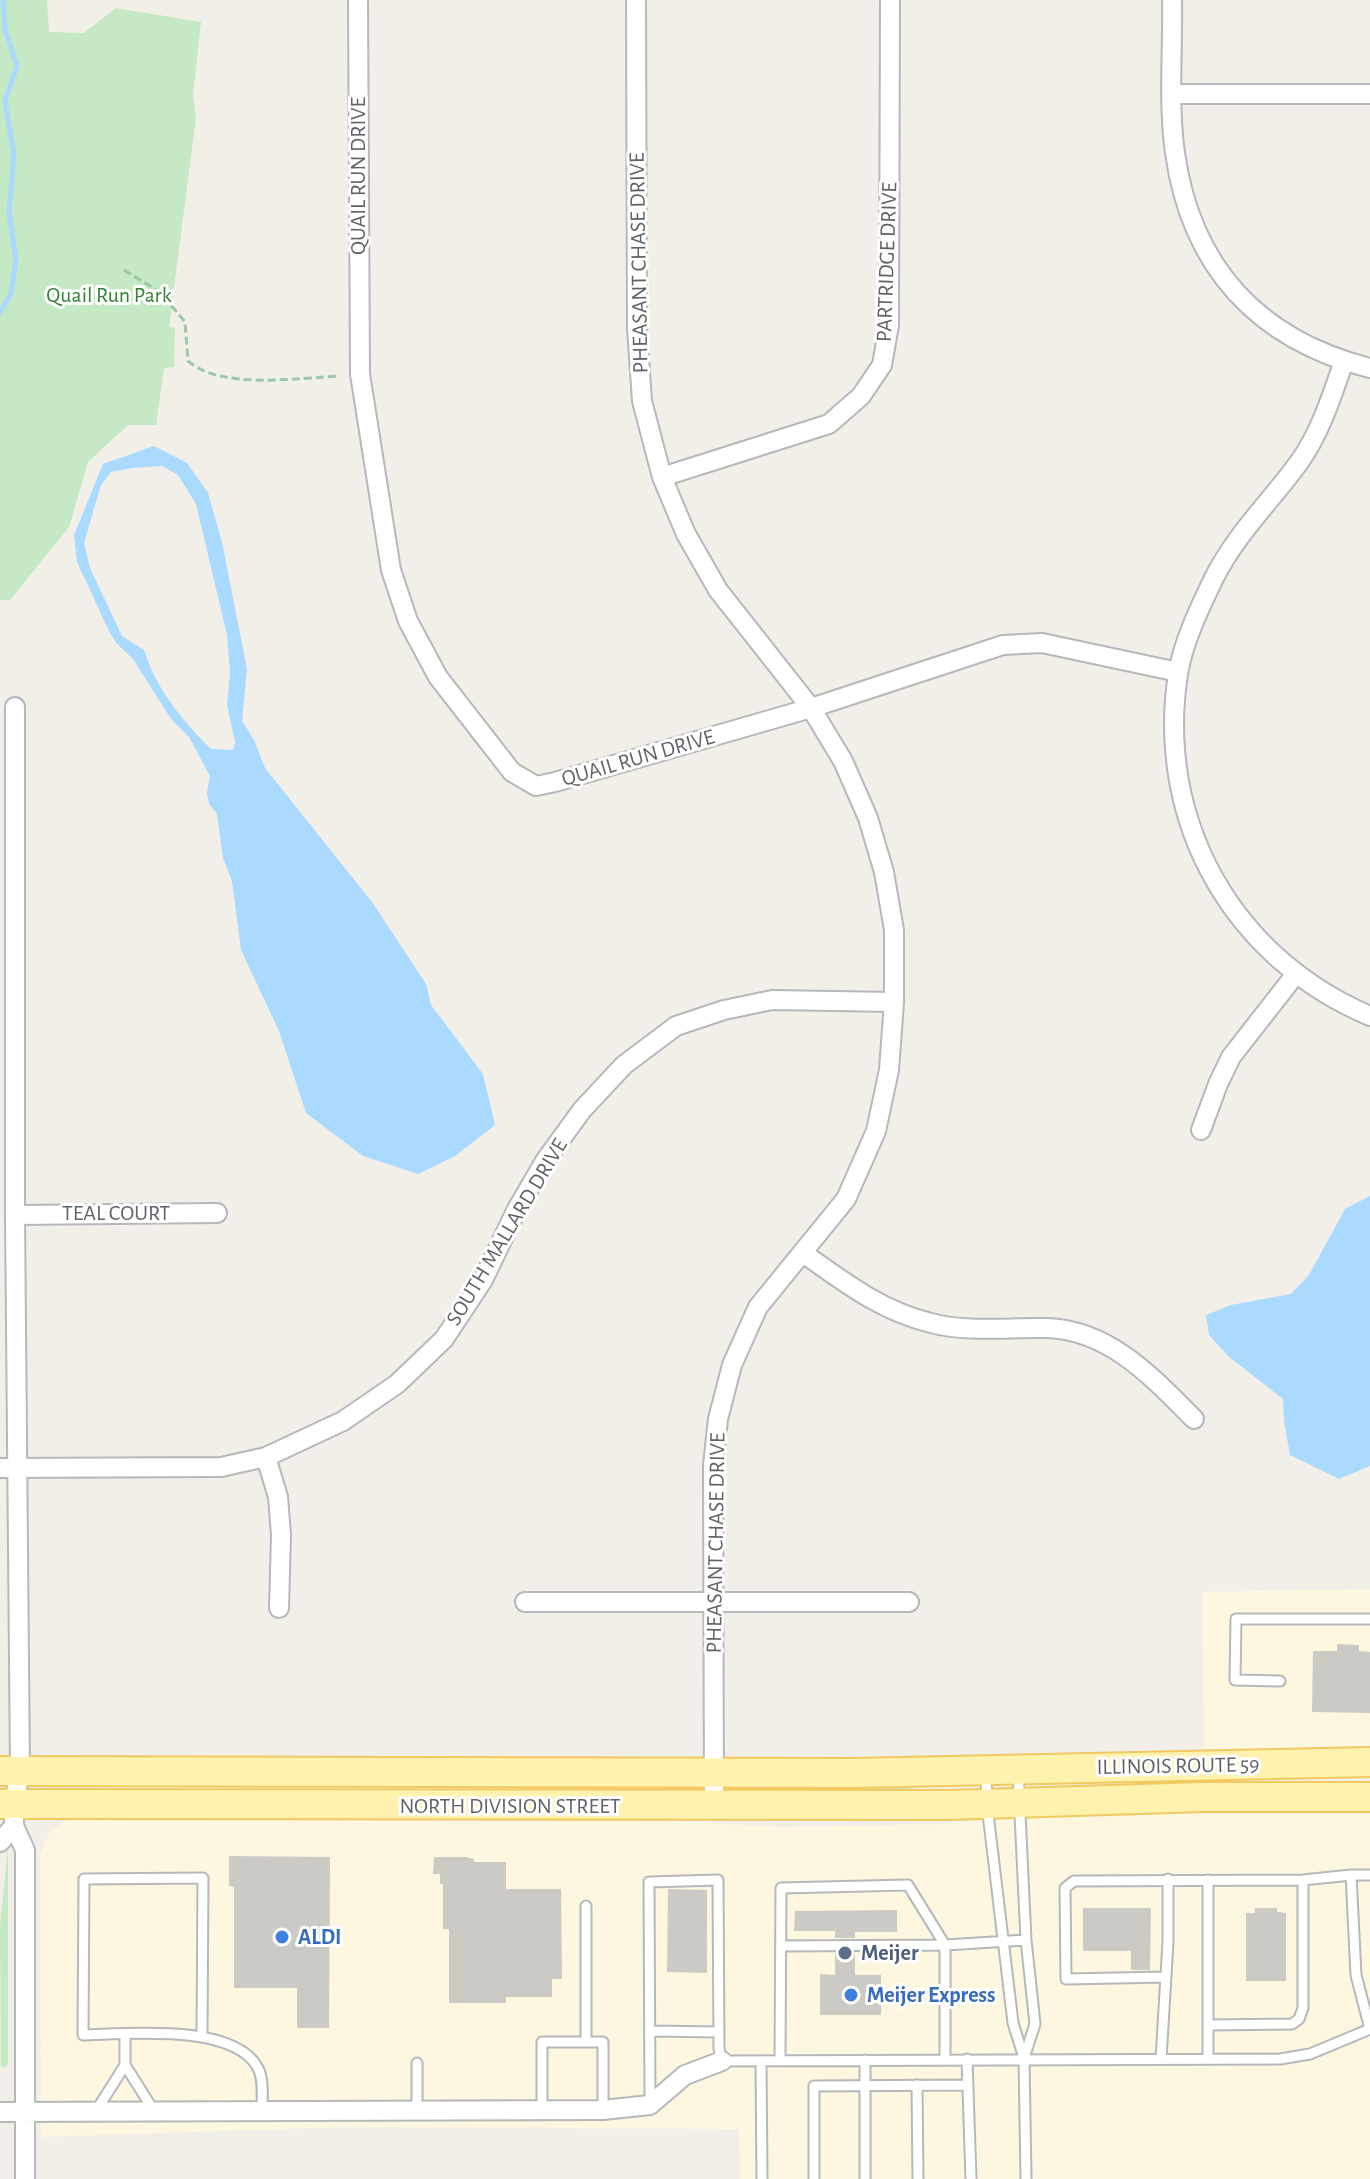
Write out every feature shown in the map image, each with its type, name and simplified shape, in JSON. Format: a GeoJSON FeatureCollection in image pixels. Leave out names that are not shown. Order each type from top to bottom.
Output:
{"type":"FeatureCollection","features":[{"type":"Feature","properties":{"kind":"main road","name":"ILLINOIS ROUTE 59"},"geometry":{"type":"LineString","coordinates":[[985,1771],[1370,1762]]}},
{"type":"Feature","properties":{"kind":"main road","name":"NORTH DIVISION STREET"},"geometry":{"type":"LineString","coordinates":[[10,1771],[985,1771]]}},
{"type":"Feature","properties":{"kind":"main road","name":"ILLINOIS ROUTE 59"},"geometry":{"type":"LineString","coordinates":[[1019,1803],[1203,1797],[1370,1797]]}},
{"type":"Feature","properties":{"kind":"main road","name":"NORTH DIVISION STREET"},"geometry":{"type":"LineString","coordinates":[[9,1811],[1019,1803]]}},
{"type":"Feature","properties":{"kind":"street","name":"QUAIL RUN DRIVE"},"geometry":{"type":"LineString","coordinates":[[358,0],[360,374],[391,570],[408,621],[438,677],[512,772],[536,786],[811,708],[1003,645],[1042,643],[1178,672]]}},
{"type":"Feature","properties":{"kind":"street","name":"PHEASANT CHASE DRIVE"},"geometry":{"type":"LineString","coordinates":[[636,0],[637,328],[642,401],[662,477],[686,534],[718,590],[811,708],[843,761],[868,818],[884,872],[894,930],[894,1002],[889,1070],[876,1131],[846,1199],[758,1307],[732,1365],[722,1405],[713,1465],[714,1806]]}},
{"type":"Feature","properties":{"kind":"street","name":"PARTRIDGE DRIVE"},"geometry":{"type":"LineString","coordinates":[[662,477],[829,424],[861,396],[882,365],[889,325],[890,0]]}},
{"type":"Feature","properties":{"kind":"street"},"geometry":{"type":"LineString","coordinates":[[1172,0],[1174,150],[1182,194],[1195,233],[1216,270],[1243,301],[1276,329],[1307,347],[1370,368]]}},
{"type":"Feature","properties":{"kind":"street"},"geometry":{"type":"LineString","coordinates":[[1173,94],[1370,94]]}},
{"type":"Feature","properties":{"kind":"street"},"geometry":{"type":"LineString","coordinates":[[1344,361],[1322,422],[1301,459],[1244,531],[1216,574],[1197,616],[1178,672],[1176,756],[1184,805],[1200,854],[1222,893],[1251,932],[1295,975],[1345,1006],[1370,1016]]}},
{"type":"Feature","properties":{"kind":"street"},"geometry":{"type":"LineString","coordinates":[[0,1842],[9,1811],[10,1771],[9,1468],[15,1215],[7,735],[15,707]]}},
{"type":"Feature","properties":{"kind":"street"},"geometry":{"type":"LineString","coordinates":[[1201,1130],[1231,1057],[1295,975]]}},
{"type":"Feature","properties":{"kind":"street","name":"SOUTH MALLARD DRIVE"},"geometry":{"type":"LineString","coordinates":[[9,1468],[221,1467],[266,1457],[343,1421],[397,1384],[444,1339],[483,1280],[517,1209],[545,1161],[573,1123],[624,1065],[676,1026],[724,1010],[772,1000],[894,1002]]}},
{"type":"Feature","properties":{"kind":"street","name":"TEAL COURT"},"geometry":{"type":"LineString","coordinates":[[15,1215],[217,1213]]}},
{"type":"Feature","properties":{"kind":"street"},"geometry":{"type":"LineString","coordinates":[[803,1253],[866,1298],[895,1312],[933,1324],[968,1328],[1052,1328],[1096,1339],[1144,1368],[1194,1419]]}},
{"type":"Feature","properties":{"kind":"street"},"geometry":{"type":"LineString","coordinates":[[266,1457],[278,1497],[281,1535],[279,1608]]}},
{"type":"Feature","properties":{"kind":"street"},"geometry":{"type":"LineString","coordinates":[[525,1602],[909,1602]]}},
{"type":"Feature","properties":{"kind":"street"},"geometry":{"type":"LineString","coordinates":[[9,1811],[25,1850],[25,2179]]}},
{"type":"Feature","properties":{"kind":"street"},"geometry":{"type":"LineString","coordinates":[[0,2112],[603,2110],[650,2105],[685,2075],[722,2061]]}},
{"type":"Feature","properties":{"kind":"lane"},"geometry":{"type":"LineString","coordinates":[[1280,1681],[1235,1680],[1236,1619],[1370,1619]]}},
{"type":"Feature","properties":{"kind":"lane"},"geometry":{"type":"LineString","coordinates":[[1018,1770],[1026,1940],[1035,2024],[1024,2058]]}},
{"type":"Feature","properties":{"kind":"lane"},"geometry":{"type":"LineString","coordinates":[[985,1771],[1001,1941],[1013,2023],[1024,2058],[1026,2179]]}},
{"type":"Feature","properties":{"kind":"lane"},"geometry":{"type":"LineString","coordinates":[[650,2105],[649,1882],[718,1880],[722,2061],[1280,2059],[1310,2054],[1370,2029],[1356,1975],[1351,1875]]}},
{"type":"Feature","properties":{"kind":"lane"},"geometry":{"type":"LineString","coordinates":[[1166,1977],[1066,1979],[1065,1888],[1074,1881],[1303,1880],[1370,1875]]}},
{"type":"Feature","properties":{"kind":"lane"},"geometry":{"type":"LineString","coordinates":[[202,2036],[203,1878],[84,1879],[83,2035],[202,2036],[226,2042],[251,2059],[259,2070],[262,2111]]}},
{"type":"Feature","properties":{"kind":"lane"},"geometry":{"type":"LineString","coordinates":[[1161,2059],[1168,1879]]}},
{"type":"Feature","properties":{"kind":"lane"},"geometry":{"type":"LineString","coordinates":[[1208,1880],[1208,2059]]}},
{"type":"Feature","properties":{"kind":"lane"},"geometry":{"type":"LineString","coordinates":[[1208,2025],[1292,2024],[1299,2019],[1303,2008],[1303,1880]]}},
{"type":"Feature","properties":{"kind":"lane"},"geometry":{"type":"LineString","coordinates":[[780,2060],[781,1888],[908,1885],[945,1945],[945,2059]]}},
{"type":"Feature","properties":{"kind":"lane"},"geometry":{"type":"LineString","coordinates":[[586,1906],[586,2042]]}},
{"type":"Feature","properties":{"kind":"lane"},"geometry":{"type":"LineString","coordinates":[[781,1946],[945,1945],[1026,1940]]}},
{"type":"Feature","properties":{"kind":"lane"},"geometry":{"type":"LineString","coordinates":[[1356,1975],[1370,1975]]}},
{"type":"Feature","properties":{"kind":"lane"},"geometry":{"type":"LineString","coordinates":[[651,2031],[719,2032]]}},
{"type":"Feature","properties":{"kind":"lane"},"geometry":{"type":"LineString","coordinates":[[125,2034],[125,2065],[154,2111]]}},
{"type":"Feature","properties":{"kind":"lane"},"geometry":{"type":"LineString","coordinates":[[542,2110],[542,2042],[603,2042],[603,2110]]}},
{"type":"Feature","properties":{"kind":"lane"},"geometry":{"type":"LineString","coordinates":[[967,2059],[971,2179]]}},
{"type":"Feature","properties":{"kind":"lane"},"geometry":{"type":"LineString","coordinates":[[865,2060],[865,2179]]}},
{"type":"Feature","properties":{"kind":"lane"},"geometry":{"type":"LineString","coordinates":[[761,2061],[762,2179]]}},
{"type":"Feature","properties":{"kind":"lane"},"geometry":{"type":"LineString","coordinates":[[417,2063],[417,2110]]}},
{"type":"Feature","properties":{"kind":"lane"},"geometry":{"type":"LineString","coordinates":[[96,2111],[125,2065]]}},
{"type":"Feature","properties":{"kind":"lane"},"geometry":{"type":"LineString","coordinates":[[917,2085],[918,2179]]}},
{"type":"Feature","properties":{"kind":"lane"},"geometry":{"type":"LineString","coordinates":[[814,2179],[814,2086],[968,2085]]}},
{"type":"Feature","properties":{"kind":"path"},"geometry":{"type":"LineString","coordinates":[[124,270],[160,292],[185,322],[188,361],[200,372],[251,380],[340,376]]}},
{"type":"Feature","properties":{"kind":"shaded area"},"geometry":{"type":"Polygon","coordinates":[[[1370,1589],[1370,1751],[1204,1752],[1202,1592],[1370,1589]]]}},
{"type":"Feature","properties":{"kind":"shaded area"},"geometry":{"type":"Polygon","coordinates":[[[1088,1811],[1370,1811],[1370,2179],[740,2179],[739,2129],[341,2127],[41,2137],[40,1854],[49,1833],[64,1821],[82,1814],[607,1817],[780,1827],[940,1824],[1088,1811]]]}},
{"type":"Feature","properties":{"kind":"green space","name":"Quail Run Park"},"geometry":{"type":"Polygon","coordinates":[[[0,0],[47,0],[49,32],[84,33],[116,8],[201,22],[193,96],[196,117],[169,327],[175,328],[174,367],[164,368],[156,425],[128,425],[88,462],[69,527],[10,600],[0,600],[0,0]]]}},
{"type":"Feature","properties":{"kind":"green space"},"geometry":{"type":"Polygon","coordinates":[[[859,1783],[945,1792],[743,1791],[743,1784],[859,1783]]]}},
{"type":"Feature","properties":{"kind":"green space"},"geometry":{"type":"Polygon","coordinates":[[[8,1848],[8,2064],[4,2068],[1,2066],[0,1926],[8,1848]]]}},
{"type":"Feature","properties":{"kind":"water"},"geometry":{"type":"Polygon","coordinates":[[[154,446],[187,463],[208,493],[222,542],[247,669],[242,721],[254,740],[265,768],[372,902],[426,984],[431,1005],[483,1074],[495,1125],[455,1156],[418,1174],[363,1156],[306,1113],[279,1031],[241,950],[232,881],[223,858],[217,814],[209,804],[207,793],[210,776],[189,737],[171,719],[133,659],[116,643],[77,562],[74,535],[103,464],[154,446]],[[162,466],[111,472],[101,485],[84,543],[90,568],[122,636],[144,650],[163,691],[200,738],[211,749],[233,750],[235,742],[227,705],[230,672],[227,635],[196,504],[178,475],[162,466]]]}},
{"type":"Feature","properties":{"kind":"water"},"geometry":{"type":"Polygon","coordinates":[[[1370,1196],[1370,1466],[1339,1479],[1290,1455],[1283,1399],[1228,1356],[1209,1335],[1206,1315],[1231,1305],[1291,1294],[1309,1275],[1345,1209],[1370,1196]]]}},
{"type":"Feature","properties":{"kind":"building"},"geometry":{"type":"Polygon","coordinates":[[[1337,1644],[1359,1645],[1359,1651],[1370,1652],[1370,1713],[1312,1712],[1313,1651],[1337,1651],[1337,1644]]]}},
{"type":"Feature","properties":{"kind":"building","name":"ALDI"},"geometry":{"type":"Polygon","coordinates":[[[229,1856],[330,1857],[329,2028],[297,2028],[297,1988],[234,1988],[234,1887],[229,1886],[229,1856]]]}},
{"type":"Feature","properties":{"kind":"building"},"geometry":{"type":"Polygon","coordinates":[[[434,1857],[506,1862],[506,1889],[561,1889],[562,1979],[552,1979],[552,1997],[506,1997],[506,2003],[449,2003],[449,1929],[443,1929],[443,1884],[440,1884],[440,1874],[433,1874],[434,1857]]]}},
{"type":"Feature","properties":{"kind":"building"},"geometry":{"type":"Polygon","coordinates":[[[668,1889],[707,1890],[707,1973],[667,1972],[668,1889]]]}},
{"type":"Feature","properties":{"kind":"building"},"geometry":{"type":"Polygon","coordinates":[[[1083,1908],[1151,1908],[1150,1970],[1131,1970],[1131,1951],[1083,1951],[1083,1908]]]}},
{"type":"Feature","properties":{"kind":"building"},"geometry":{"type":"Polygon","coordinates":[[[1255,1908],[1277,1908],[1277,1912],[1286,1913],[1286,1981],[1246,1981],[1246,1913],[1255,1913],[1255,1908]]]}},
{"type":"Feature","properties":{"kind":"building","name":"Meijer"},"geometry":{"type":"Polygon","coordinates":[[[897,1910],[897,1932],[855,1932],[855,1938],[835,1938],[835,1931],[794,1931],[795,1911],[897,1910]]]}},
{"type":"Feature","properties":{"kind":"building","name":"Meijer Express"},"geometry":{"type":"Polygon","coordinates":[[[835,1953],[855,1953],[855,1975],[881,1975],[881,2015],[820,2015],[820,1974],[835,1975],[835,1953]]]}},
{"type":"Feature","properties":{"kind":"waterway"},"geometry":{"type":"LineString","coordinates":[[0,313],[11,294],[16,259],[9,213],[14,155],[5,101],[17,66],[5,29],[3,0]]}},
{"type":"Feature","properties":{"kind":"place","name":"ALDI"},"geometry":{"type":"Point","coordinates":[282,1937]}},
{"type":"Feature","properties":{"kind":"place","name":"Meijer"},"geometry":{"type":"Point","coordinates":[845,1953]}},
{"type":"Feature","properties":{"kind":"place","name":"Meijer Express"},"geometry":{"type":"Point","coordinates":[851,1995]}}]}
